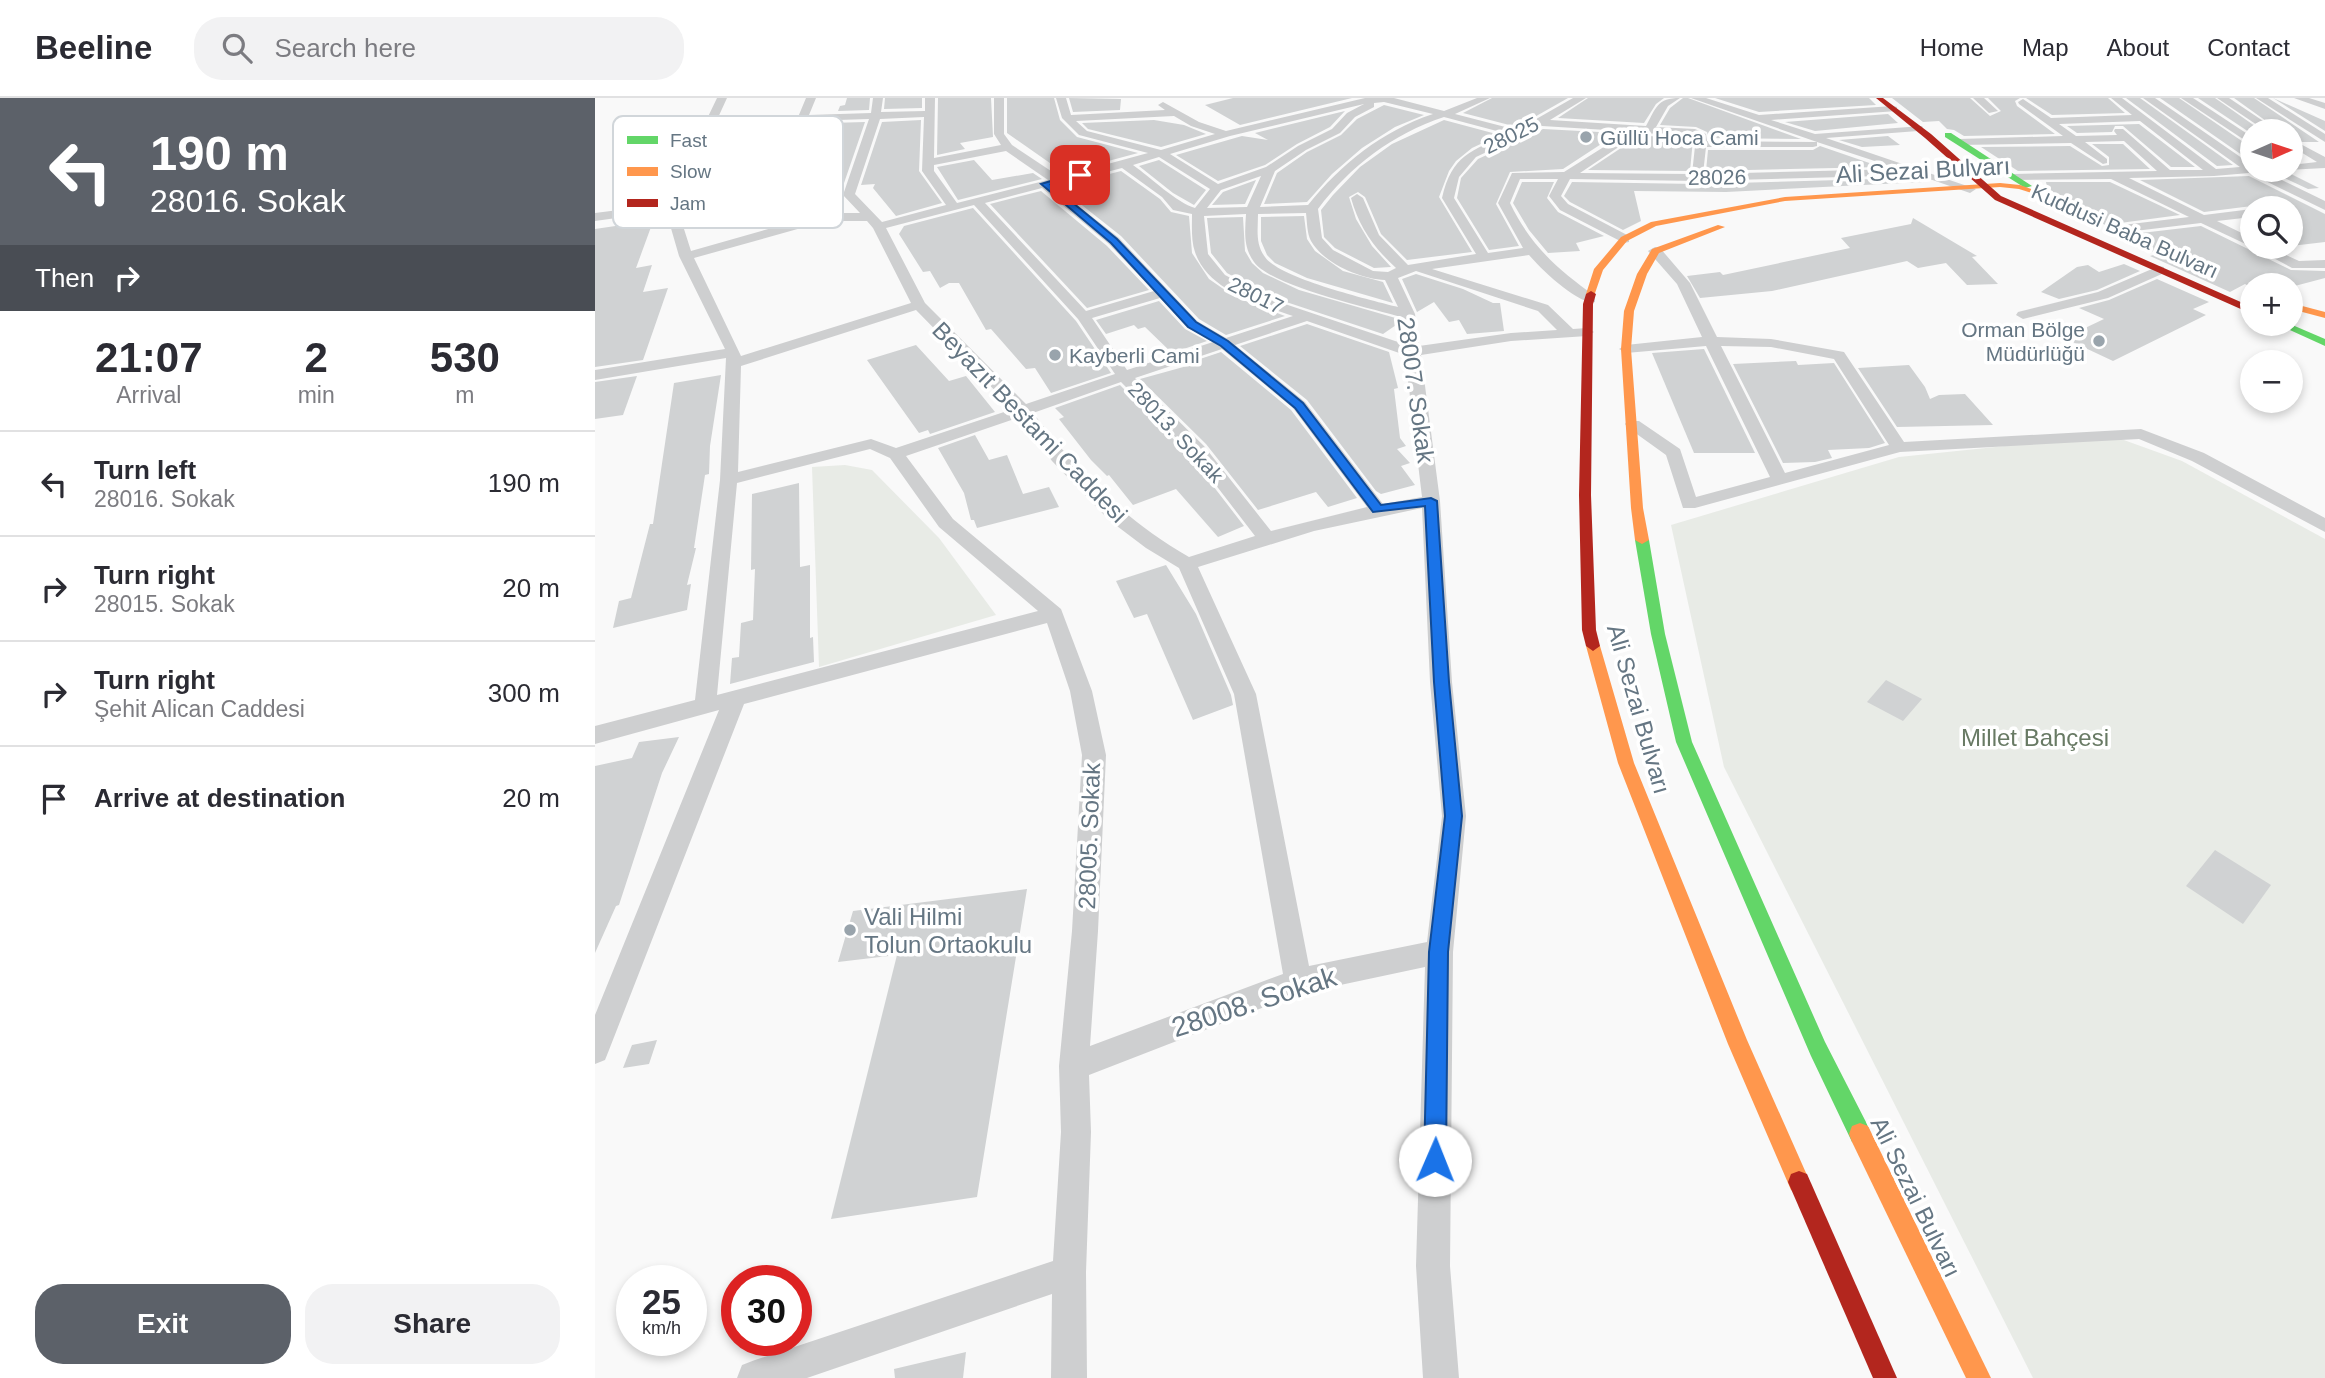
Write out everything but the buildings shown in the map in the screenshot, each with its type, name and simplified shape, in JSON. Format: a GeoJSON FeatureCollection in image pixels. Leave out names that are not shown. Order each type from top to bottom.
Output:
{"type":"FeatureCollection","features":[{"type":"Feature","properties":{"kind":"main road"},"geometry":{"type":"LineString","coordinates":[[1879,98],[1896,103],[2044,197]]}},
{"type":"Feature","properties":{"kind":"main road","name":"Kuddusi Baba Bulvarı"},"geometry":{"type":"LineString","coordinates":[[1896,103],[1976,188],[2240,306]]}},
{"type":"Feature","properties":{"kind":"main road","name":"Ali Sezai Bulvarı"},"geometry":{"type":"LineString","coordinates":[[1885,1378],[1738,1044],[1626,762],[1589,630],[1584,495],[1587,332],[1590,299],[1599,269],[1623,239],[1654,224],[1785,199],[2020,187],[2044,197],[2039,204],[2028,209],[1983,207]]}},
{"type":"Feature","properties":{"kind":"main road","name":"Ali Sezai Bulvarı"},"geometry":{"type":"LineString","coordinates":[[1920,206],[1788,212],[1710,229],[1655,251],[1642,274],[1629,311],[1626,349],[1637,508],[1658,634],[1684,742],[1818,1049],[1979,1378]]}},
{"type":"Feature","properties":{"kind":"main road"},"geometry":{"type":"LineString","coordinates":[[2086,219],[2240,288]]}},
{"type":"Feature","properties":{"kind":"main road"},"geometry":{"type":"LineString","coordinates":[[2303,310],[2325,315]]}},
{"type":"Feature","properties":{"kind":"main road"},"geometry":{"type":"LineString","coordinates":[[2303,313],[2325,323]]}},
{"type":"Feature","properties":{"kind":"main road"},"geometry":{"type":"LineString","coordinates":[[2303,333],[2325,342]]}},
{"type":"Feature","properties":{"kind":"street"},"geometry":{"type":"LineString","coordinates":[[713,116],[722,98]]}},
{"type":"Feature","properties":{"kind":"street"},"geometry":{"type":"LineString","coordinates":[[802,116],[811,98]]}},
{"type":"Feature","properties":{"kind":"street","name":"Beyazıt Bestami Caddesi"},"geometry":{"type":"LineString","coordinates":[[879,98],[877,116],[849,195],[874,221],[919,305],[1015,400],[1058,457],[1115,516],[1153,544],[1187,564]]}},
{"type":"Feature","properties":{"kind":"street"},"geometry":{"type":"LineString","coordinates":[[930,98],[928,163],[943,196],[954,207]]}},
{"type":"Feature","properties":{"kind":"street"},"geometry":{"type":"LineString","coordinates":[[999,98],[999,134],[1008,147],[1114,241],[1192,324],[1224,343],[1299,405],[1378,509]]}},
{"type":"Feature","properties":{"kind":"street"},"geometry":{"type":"LineString","coordinates":[[1061,98],[1067,118],[1083,133],[1160,153],[1217,188]]}},
{"type":"Feature","properties":{"kind":"street"},"geometry":{"type":"LineString","coordinates":[[1155,98],[1174,113],[1195,124],[1226,134]]}},
{"type":"Feature","properties":{"kind":"street"},"geometry":{"type":"LineString","coordinates":[[1342,98],[1357,102]]}},
{"type":"Feature","properties":{"kind":"street"},"geometry":{"type":"LineString","coordinates":[[1485,98],[1388,138],[1370,150],[1331,186],[1312,209],[1316,239],[1328,253],[1370,275],[1533,250],[1547,268],[1590,299]]}},
{"type":"Feature","properties":{"kind":"street","name":"28025"},"geometry":{"type":"LineString","coordinates":[[1484,256],[1448,198],[1453,176],[1472,155],[1540,123],[1558,109],[1581,98]]}},
{"type":"Feature","properties":{"kind":"street"},"geometry":{"type":"LineString","coordinates":[[1649,130],[1664,104],[1675,98]]}},
{"type":"Feature","properties":{"kind":"street"},"geometry":{"type":"LineString","coordinates":[[1696,98],[1882,161],[1976,188]]}},
{"type":"Feature","properties":{"kind":"street"},"geometry":{"type":"LineString","coordinates":[[1978,98],[1993,111]]}},
{"type":"Feature","properties":{"kind":"street"},"geometry":{"type":"LineString","coordinates":[[2116,98],[2214,173]]}},
{"type":"Feature","properties":{"kind":"street"},"geometry":{"type":"LineString","coordinates":[[2148,98],[2240,161]]}},
{"type":"Feature","properties":{"kind":"street"},"geometry":{"type":"LineString","coordinates":[[2186,98],[2240,134]]}},
{"type":"Feature","properties":{"kind":"street"},"geometry":{"type":"LineString","coordinates":[[2222,98],[2254,119]]}},
{"type":"Feature","properties":{"kind":"street"},"geometry":{"type":"LineString","coordinates":[[2261,98],[2325,139]]}},
{"type":"Feature","properties":{"kind":"street"},"geometry":{"type":"LineString","coordinates":[[2299,98],[2325,106]]}},
{"type":"Feature","properties":{"kind":"street"},"geometry":{"type":"LineString","coordinates":[[1198,212],[1217,188],[1270,169],[1302,148],[1336,131],[1351,115],[1385,99]]}},
{"type":"Feature","properties":{"kind":"street"},"geometry":{"type":"LineString","coordinates":[[843,218],[874,221],[954,207],[1357,102],[1385,99],[1516,133]]}},
{"type":"Feature","properties":{"kind":"street"},"geometry":{"type":"LineString","coordinates":[[2036,102],[2023,102],[2103,161]]}},
{"type":"Feature","properties":{"kind":"street"},"geometry":{"type":"LineString","coordinates":[[1753,117],[1896,103]]}},
{"type":"Feature","properties":{"kind":"street"},"geometry":{"type":"LineString","coordinates":[[2085,107],[2103,120]]}},
{"type":"Feature","properties":{"kind":"street"},"geometry":{"type":"LineString","coordinates":[[1067,118],[1134,110],[1174,113]]}},
{"type":"Feature","properties":{"kind":"street"},"geometry":{"type":"LineString","coordinates":[[843,117],[929,114]]}},
{"type":"Feature","properties":{"kind":"street"},"geometry":{"type":"LineString","coordinates":[[2050,121],[2143,118]]}},
{"type":"Feature","properties":{"kind":"street"},"geometry":{"type":"LineString","coordinates":[[1540,123],[1695,132],[1701,140],[1697,178]]}},
{"type":"Feature","properties":{"kind":"street"},"geometry":{"type":"LineString","coordinates":[[1807,135],[1918,128]]}},
{"type":"Feature","properties":{"kind":"street"},"geometry":{"type":"LineString","coordinates":[[1623,239],[1564,207],[1555,196],[1565,177],[1622,140],[1630,129]]}},
{"type":"Feature","properties":{"kind":"street"},"geometry":{"type":"LineString","coordinates":[[2116,129],[2165,172]]}},
{"type":"Feature","properties":{"kind":"street"},"geometry":{"type":"LineString","coordinates":[[1959,142],[2129,138]]}},
{"type":"Feature","properties":{"kind":"street"},"geometry":{"type":"LineString","coordinates":[[1701,140],[1834,144]]}},
{"type":"Feature","properties":{"kind":"street"},"geometry":{"type":"LineString","coordinates":[[928,163],[1008,147]]}},
{"type":"Feature","properties":{"kind":"street"},"geometry":{"type":"LineString","coordinates":[[2303,150],[2325,164]]}},
{"type":"Feature","properties":{"kind":"street"},"geometry":{"type":"LineString","coordinates":[[1739,164],[1882,161]]}},
{"type":"Feature","properties":{"kind":"street"},"geometry":{"type":"LineString","coordinates":[[1124,164],[1165,194],[1177,207],[1198,212],[1312,209]]}},
{"type":"Feature","properties":{"kind":"street"},"geometry":{"type":"LineString","coordinates":[[1700,164],[1713,164]]}},
{"type":"Feature","properties":{"kind":"street"},"geometry":{"type":"LineString","coordinates":[[2303,167],[2325,164]]}},
{"type":"Feature","properties":{"kind":"street"},"geometry":{"type":"LineString","coordinates":[[1270,169],[1252,210],[1251,242],[1260,261],[1280,274],[1347,298],[1408,314]]}},
{"type":"Feature","properties":{"kind":"street"},"geometry":{"type":"LineString","coordinates":[[2014,177],[2240,170]]}},
{"type":"Feature","properties":{"kind":"street","name":"28026"},"geometry":{"type":"LineString","coordinates":[[1533,250],[1516,232],[1504,203],[1516,175],[1697,178],[1918,172]]}},
{"type":"Feature","properties":{"kind":"street"},"geometry":{"type":"LineString","coordinates":[[2111,174],[2240,237]]}},
{"type":"Feature","properties":{"kind":"street"},"geometry":{"type":"LineString","coordinates":[[2278,182],[2325,206]]}},
{"type":"Feature","properties":{"kind":"street"},"geometry":{"type":"LineString","coordinates":[[1357,198],[1361,218],[1378,244],[1405,271],[1543,309],[1568,332]]}},
{"type":"Feature","properties":{"kind":"street","name":"28013. Sokak"},"geometry":{"type":"LineString","coordinates":[[977,201],[1083,316],[1124,376],[1198,450],[1266,538]]}},
{"type":"Feature","properties":{"kind":"street","name":"28017"},"geometry":{"type":"LineString","coordinates":[[1198,212],[1202,254],[1220,278],[1239,290],[1306,317],[1412,352]]}},
{"type":"Feature","properties":{"kind":"street"},"geometry":{"type":"LineString","coordinates":[[595,217],[613,214]]}},
{"type":"Feature","properties":{"kind":"street"},"geometry":{"type":"LineString","coordinates":[[2110,230],[2240,214]]}},
{"type":"Feature","properties":{"kind":"street"},"geometry":{"type":"LineString","coordinates":[[678,228],[686,256],[734,358],[729,480],[705,707]]}},
{"type":"Feature","properties":{"kind":"street"},"geometry":{"type":"LineString","coordinates":[[686,256],[786,228]]}},
{"type":"Feature","properties":{"kind":"street"},"geometry":{"type":"LineString","coordinates":[[1655,251],[1683,283],[1780,481]]}},
{"type":"Feature","properties":{"kind":"street"},"geometry":{"type":"LineString","coordinates":[[2285,259],[2297,265],[2325,264]]}},
{"type":"Feature","properties":{"kind":"street"},"geometry":{"type":"LineString","coordinates":[[2023,315],[2103,295],[2159,270]]}},
{"type":"Feature","properties":{"kind":"street","name":"28007. Sokak"},"geometry":{"type":"LineString","coordinates":[[1405,271],[1412,352],[1431,501],[1441,682],[1454,816],[1439,952],[1433,1266],[1441,1378]]}},
{"type":"Feature","properties":{"kind":"street"},"geometry":{"type":"LineString","coordinates":[[1239,290],[1280,274]]}},
{"type":"Feature","properties":{"kind":"street"},"geometry":{"type":"LineString","coordinates":[[1083,316],[1163,293]]}},
{"type":"Feature","properties":{"kind":"street"},"geometry":{"type":"LineString","coordinates":[[595,375],[734,358],[919,305]]}},
{"type":"Feature","properties":{"kind":"street"},"geometry":{"type":"LineString","coordinates":[[896,454],[1306,317]]}},
{"type":"Feature","properties":{"kind":"street"},"geometry":{"type":"LineString","coordinates":[[1412,352],[1511,337],[1587,332]]}},
{"type":"Feature","properties":{"kind":"street"},"geometry":{"type":"LineString","coordinates":[[1626,349],[1710,341],[1771,343],[1839,355],[1899,447]]}},
{"type":"Feature","properties":{"kind":"street"},"geometry":{"type":"LineString","coordinates":[[1633,424],[1674,453],[1689,504],[1899,447],[2141,434],[2198,457],[2325,526]]}},
{"type":"Feature","properties":{"kind":"street"},"geometry":{"type":"LineString","coordinates":[[729,480],[871,444],[896,454],[946,523],[1054,614]]}},
{"type":"Feature","properties":{"kind":"street"},"geometry":{"type":"LineString","coordinates":[[1298,981],[1245,694],[1187,564],[1266,538],[1378,509],[1431,501]]}},
{"type":"Feature","properties":{"kind":"street"},"geometry":{"type":"LineString","coordinates":[[595,734],[1054,614]]}},
{"type":"Feature","properties":{"kind":"street","name":"28005. Sokak"},"geometry":{"type":"LineString","coordinates":[[1054,614],[1080,691],[1094,755],[1085,931],[1074,1066],[1076,1132],[1069,1272],[1069,1378]]}},
{"type":"Feature","properties":{"kind":"street"},"geometry":{"type":"LineString","coordinates":[[595,1050],[735,699]]}},
{"type":"Feature","properties":{"kind":"street","name":"28008. Sokak"},"geometry":{"type":"LineString","coordinates":[[1074,1066],[1298,981],[1439,952]]}},
{"type":"Feature","properties":{"kind":"street"},"geometry":{"type":"LineString","coordinates":[[755,1378],[1069,1272]]}},
{"type":"Feature","properties":{"kind":"green space","name":"Millet Bahçesi"},"geometry":{"type":"Polygon","coordinates":[[[2110,435],[2182,461],[2325,539],[2325,1378],[2033,1378],[1724,767],[1671,525],[1899,457],[2110,435]]]}},
{"type":"Feature","properties":{"kind":"green space"},"geometry":{"type":"Polygon","coordinates":[[[845,465],[872,470],[939,538],[996,615],[819,667],[812,467],[845,465]]]}},
{"type":"Feature","properties":{"kind":"traffic: fast"},"geometry":{"type":"LineString","coordinates":[[1948,135],[2028,186]]}},
{"type":"Feature","properties":{"kind":"traffic: fast"},"geometry":{"type":"LineString","coordinates":[[2303,333],[2325,343]]}},
{"type":"Feature","properties":{"kind":"traffic: fast"},"geometry":{"type":"LineString","coordinates":[[1642,540],[1658,634],[1684,742],[1818,1049],[1860,1134]]}},
{"type":"Feature","properties":{"kind":"traffic: slow"},"geometry":{"type":"LineString","coordinates":[[1591,294],[1599,269],[1624,239],[1654,224],[1785,199],[2000,185],[2020,187],[2038,193]]}},
{"type":"Feature","properties":{"kind":"traffic: slow"},"geometry":{"type":"LineString","coordinates":[[1642,540],[1637,508],[1626,349],[1629,311],[1642,274],[1655,251],[1721,227]]}},
{"type":"Feature","properties":{"kind":"traffic: slow"},"geometry":{"type":"LineString","coordinates":[[2303,309],[2325,315]]}},
{"type":"Feature","properties":{"kind":"traffic: slow"},"geometry":{"type":"LineString","coordinates":[[1593,646],[1626,763],[1738,1044],[1799,1182]]}},
{"type":"Feature","properties":{"kind":"traffic: slow"},"geometry":{"type":"LineString","coordinates":[[1860,1134],[1979,1378]]}},
{"type":"Feature","properties":{"kind":"traffic: jam"},"geometry":{"type":"LineString","coordinates":[[1879,98],[1928,136],[1998,198],[2240,306]]}},
{"type":"Feature","properties":{"kind":"traffic: jam"},"geometry":{"type":"LineString","coordinates":[[1591,294],[1588,304],[1585,495],[1589,630],[1593,646]]}},
{"type":"Feature","properties":{"kind":"traffic: jam"},"geometry":{"type":"LineString","coordinates":[[1799,1182],[1885,1378]]}},
{"type":"Feature","properties":{"kind":"place","name":"Güllü Hoca Cami"},"geometry":{"type":"Point","coordinates":[1586,137]}},
{"type":"Feature","properties":{"kind":"place","name":"Orman Bölge Müdürlüğü"},"geometry":{"type":"Point","coordinates":[2099,341]}},
{"type":"Feature","properties":{"kind":"place","name":"Kayberli Cami"},"geometry":{"type":"Point","coordinates":[1055,355]}},
{"type":"Feature","properties":{"kind":"place","name":"Vali Hilmi Tolun Ortaokulu"},"geometry":{"type":"Point","coordinates":[850,930]}},
{"type":"Feature","properties":{"kind":"route"},"geometry":{"type":"LineString","coordinates":[[1080,175],[1045,184],[1114,241],[1192,324],[1224,343],[1299,405],[1333,446],[1378,509],[1431,501],[1441,682],[1454,816],[1439,952],[1435,1160]]}}]}
